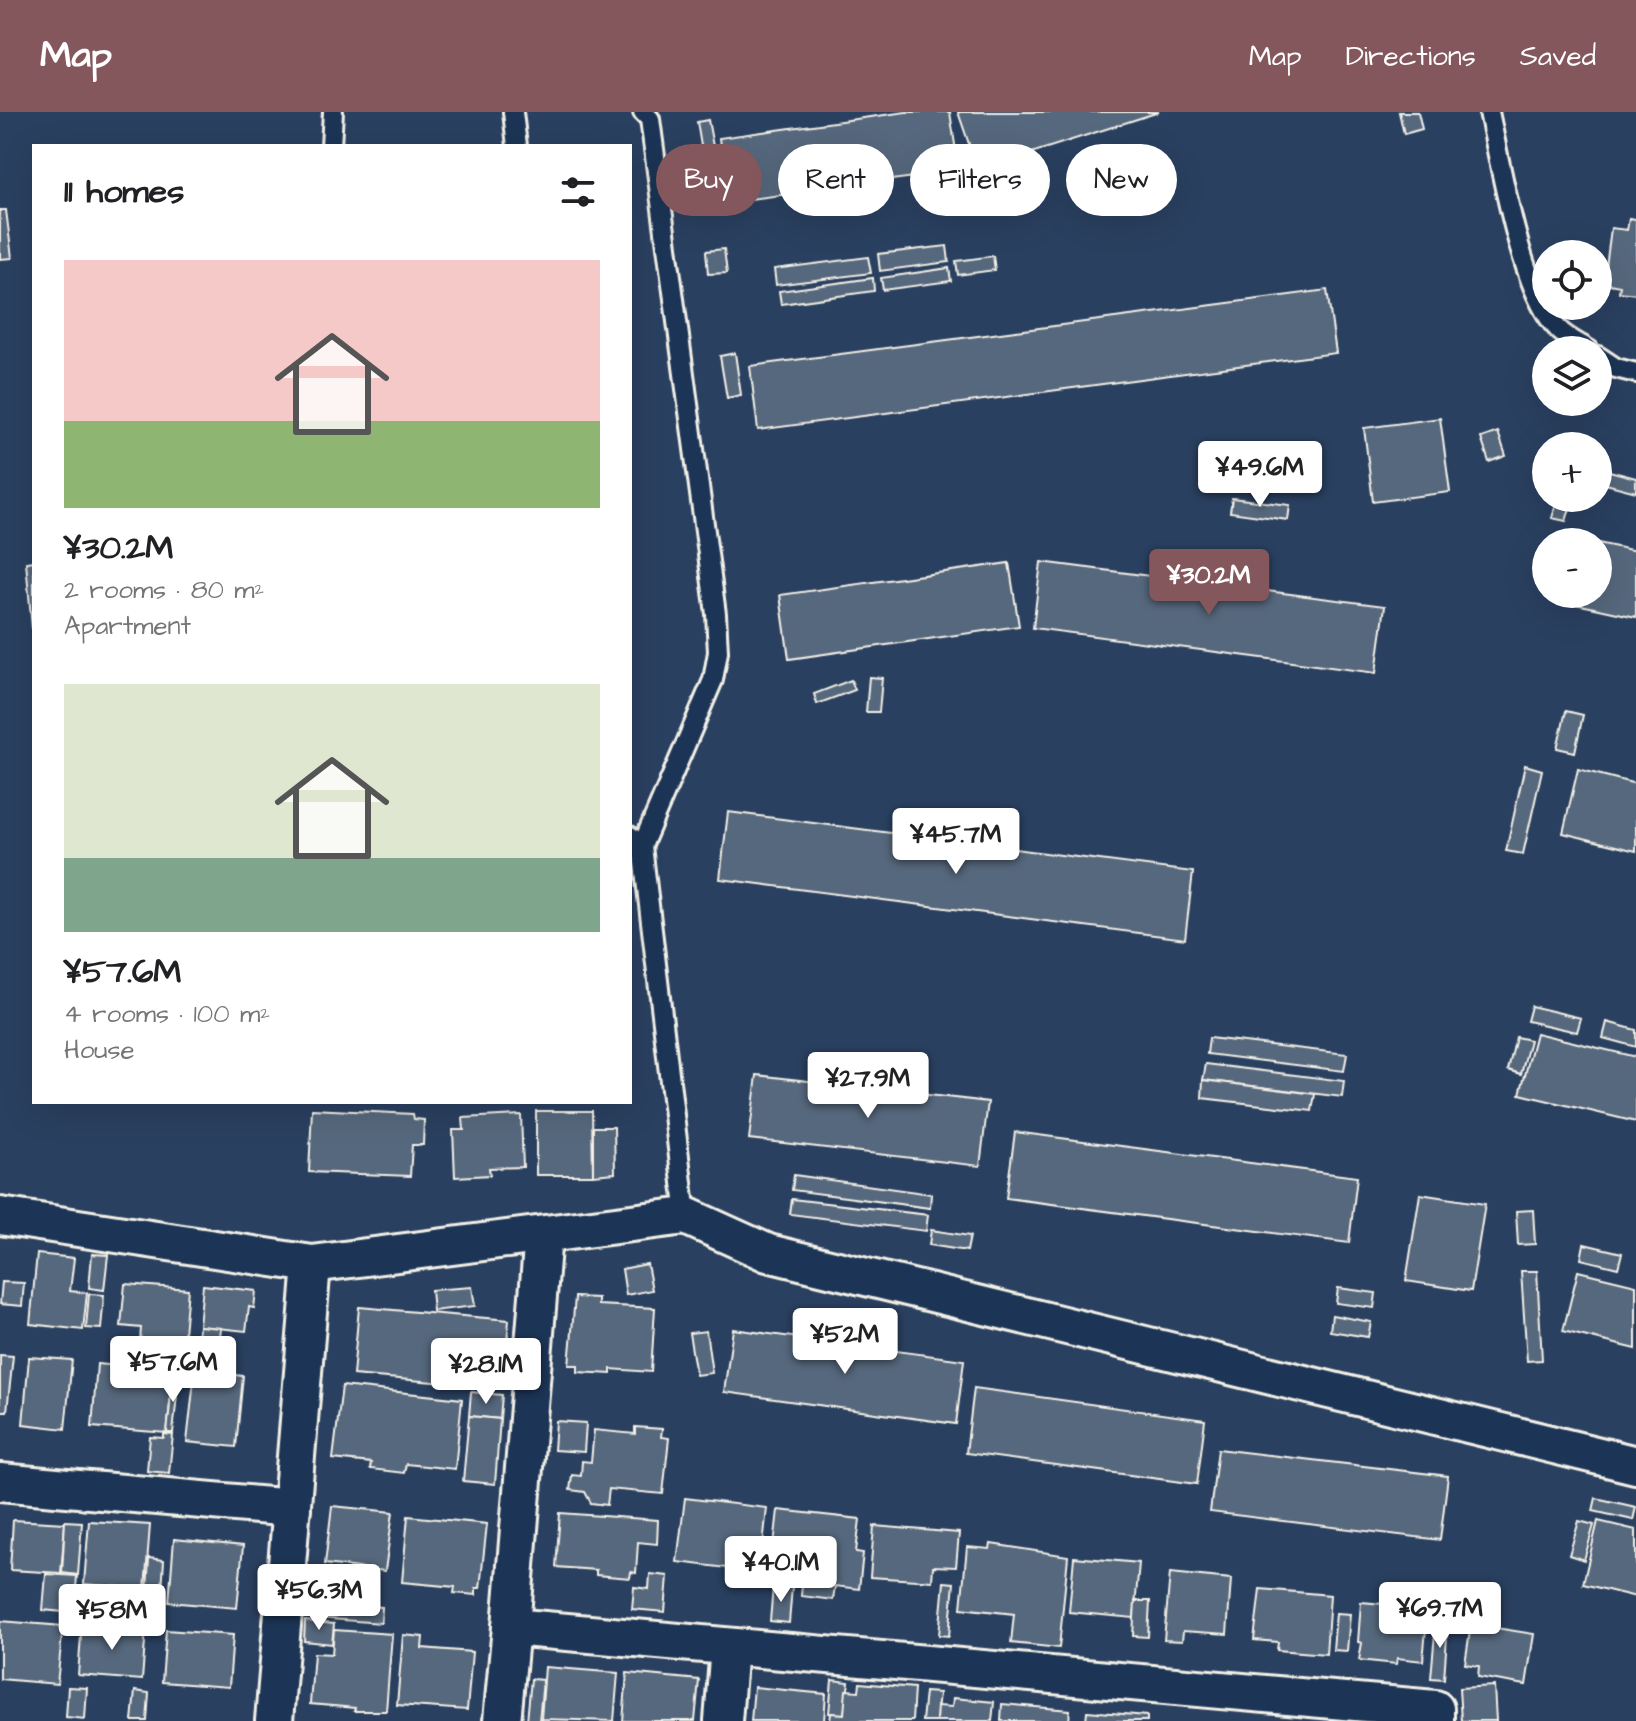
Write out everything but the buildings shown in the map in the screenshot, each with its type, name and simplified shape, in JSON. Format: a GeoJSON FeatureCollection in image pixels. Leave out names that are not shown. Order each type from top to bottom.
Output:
{"type":"FeatureCollection","features":[{"type":"Feature","properties":{"kind":"street"},"geometry":{"type":"LineString","coordinates":[[0,1216],[312,1264],[686,1216],[768,1253],[1636,1465]]}},
{"type":"Feature","properties":{"kind":"street"},"geometry":{"type":"LineString","coordinates":[[502,1721],[543,1235]]}},
{"type":"Feature","properties":{"kind":"street"},"geometry":{"type":"LineString","coordinates":[[274,1721],[312,1264]]}},
{"type":"Feature","properties":{"kind":"street"},"geometry":{"type":"LineString","coordinates":[[0,1482],[292,1508]]}},
{"type":"Feature","properties":{"kind":"street"},"geometry":{"type":"LineString","coordinates":[[511,1627],[1435,1709],[1435,1721]]}},
{"type":"Feature","properties":{"kind":"street"},"geometry":{"type":"LineString","coordinates":[[723,1721],[729,1647]]}},
{"type":"Feature","properties":{"kind":"lane"},"geometry":{"type":"LineString","coordinates":[[331,144],[333,112]]}},
{"type":"Feature","properties":{"kind":"lane"},"geometry":{"type":"LineString","coordinates":[[513,112],[517,144]]}},
{"type":"Feature","properties":{"kind":"lane"},"geometry":{"type":"LineString","coordinates":[[643,112],[650,119],[716,614],[718,652],[713,680],[636,841],[686,1216]]}},
{"type":"Feature","properties":{"kind":"lane"},"geometry":{"type":"LineString","coordinates":[[1489,112],[1519,243],[1536,294],[1558,329],[1568,336]]}},
{"type":"Feature","properties":{"kind":"lane"},"geometry":{"type":"LineString","coordinates":[[1612,365],[1636,373]]}}]}
